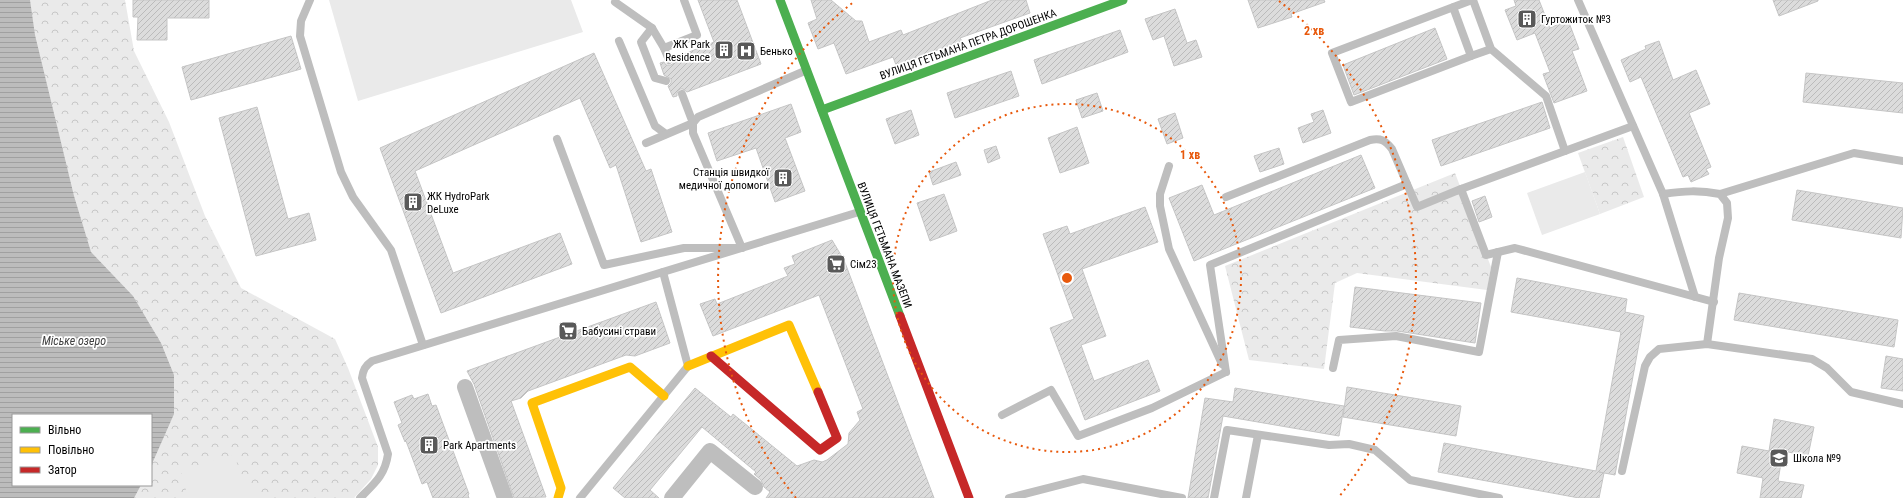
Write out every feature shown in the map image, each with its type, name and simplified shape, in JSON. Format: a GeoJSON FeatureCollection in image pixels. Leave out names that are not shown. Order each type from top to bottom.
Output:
{"type":"FeatureCollection","features":[{"type":"Feature","properties":{"kind":"street","name":"ВУЛИЦЯ ГЕТЬМАНА МАЗЕПИ"},"geometry":{"type":"LineString","coordinates":[[780,0],[969,498]]}},
{"type":"Feature","properties":{"kind":"street","name":"ВУЛИЦЯ ГЕТЬМАНА ПЕТРА ДОРОШЕНКА"},"geometry":{"type":"LineString","coordinates":[[822,110],[1123,0]]}},
{"type":"Feature","properties":{"kind":"street"},"geometry":{"type":"LineString","coordinates":[[688,366],[711,356],[789,325],[837,438],[820,450],[711,356]]}},
{"type":"Feature","properties":{"kind":"street"},"geometry":{"type":"LineString","coordinates":[[558,498],[560,488],[532,403],[630,367],[664,396]]}},
{"type":"Feature","properties":{"kind":"street"},"geometry":{"type":"LineString","coordinates":[[465,387],[505,498]]}},
{"type":"Feature","properties":{"kind":"street"},"geometry":{"type":"LineString","coordinates":[[672,498],[710,451],[755,487]]}},
{"type":"Feature","properties":{"kind":"lane"},"geometry":{"type":"LineString","coordinates":[[310,0],[301,21],[300,36],[341,172],[353,197],[390,250],[423,345]]}},
{"type":"Feature","properties":{"kind":"lane"},"geometry":{"type":"LineString","coordinates":[[664,48],[697,35],[684,0]]}},
{"type":"Feature","properties":{"kind":"lane"},"geometry":{"type":"LineString","coordinates":[[1491,49],[1351,102],[1332,53],[1473,0],[1491,49],[1546,96],[1565,151]]}},
{"type":"Feature","properties":{"kind":"lane"},"geometry":{"type":"LineString","coordinates":[[1578,0],[1663,194],[1695,297]]}},
{"type":"Feature","properties":{"kind":"lane"},"geometry":{"type":"LineString","coordinates":[[615,2],[652,28],[664,48],[668,60]]}},
{"type":"Feature","properties":{"kind":"lane"},"geometry":{"type":"LineString","coordinates":[[1453,7],[1471,56]]}},
{"type":"Feature","properties":{"kind":"lane"},"geometry":{"type":"LineString","coordinates":[[652,28],[641,42],[655,78],[666,81]]}},
{"type":"Feature","properties":{"kind":"lane"},"geometry":{"type":"LineString","coordinates":[[619,41],[655,126],[666,134]]}},
{"type":"Feature","properties":{"kind":"lane"},"geometry":{"type":"LineString","coordinates":[[646,143],[692,123],[698,117],[807,70]]}},
{"type":"Feature","properties":{"kind":"lane"},"geometry":{"type":"LineString","coordinates":[[682,94],[692,123],[693,133],[742,248]]}},
{"type":"Feature","properties":{"kind":"lane"},"geometry":{"type":"LineString","coordinates":[[1226,197],[1370,140],[1379,138],[1387,142],[1392,149],[1417,207],[1461,189],[1633,126]]}},
{"type":"Feature","properties":{"kind":"lane"},"geometry":{"type":"LineString","coordinates":[[557,139],[604,265],[684,248],[742,248]]}},
{"type":"Feature","properties":{"kind":"lane"},"geometry":{"type":"LineString","coordinates":[[1663,194],[1689,190],[1720,194],[1854,153],[1903,161]]}},
{"type":"Feature","properties":{"kind":"lane"},"geometry":{"type":"LineString","coordinates":[[1169,166],[1160,194],[1160,206],[1169,249],[1226,372]]}},
{"type":"Feature","properties":{"kind":"lane"},"geometry":{"type":"LineString","coordinates":[[1226,372],[1210,265],[1407,184]]}},
{"type":"Feature","properties":{"kind":"lane"},"geometry":{"type":"LineString","coordinates":[[1461,189],[1486,255],[1515,248],[1714,302]]}},
{"type":"Feature","properties":{"kind":"lane"},"geometry":{"type":"LineString","coordinates":[[1707,344],[1719,258],[1728,218],[1726,202],[1720,194]]}},
{"type":"Feature","properties":{"kind":"lane"},"geometry":{"type":"LineString","coordinates":[[360,498],[379,479],[386,466],[388,454],[362,378],[366,365],[372,361],[860,212]]}},
{"type":"Feature","properties":{"kind":"lane"},"geometry":{"type":"LineString","coordinates":[[1333,368],[1339,340],[1396,336],[1479,352],[1498,252]]}},
{"type":"Feature","properties":{"kind":"lane"},"geometry":{"type":"LineString","coordinates":[[580,498],[688,366],[663,272]]}},
{"type":"Feature","properties":{"kind":"lane"},"geometry":{"type":"LineString","coordinates":[[1622,471],[1646,366],[1650,357],[1659,349],[1707,344],[1812,359],[1827,368],[1851,392],[1903,404]]}},
{"type":"Feature","properties":{"kind":"lane"},"geometry":{"type":"LineString","coordinates":[[1002,415],[1051,390],[1078,436],[1152,408],[1226,372]]}},
{"type":"Feature","properties":{"kind":"lane"},"geometry":{"type":"LineString","coordinates":[[1214,498],[1227,430],[1329,445],[1350,444],[1375,450],[1410,480],[1499,498]]}},
{"type":"Feature","properties":{"kind":"lane"},"geometry":{"type":"LineString","coordinates":[[1246,498],[1258,435]]}},
{"type":"Feature","properties":{"kind":"lane"},"geometry":{"type":"LineString","coordinates":[[1009,498],[1083,479],[1182,498]]}},
{"type":"Feature","properties":{"kind":"green space"},"geometry":{"type":"Polygon","coordinates":[[[0,0],[125,0],[134,51],[169,122],[205,216],[241,288],[335,339],[348,368],[378,447],[378,465],[371,479],[354,498],[0,498],[0,0]]]}},
{"type":"Feature","properties":{"kind":"green space"},"geometry":{"type":"Polygon","coordinates":[[[329,0],[571,0],[583,32],[358,101],[329,0]]]}},
{"type":"Feature","properties":{"kind":"green space"},"geometry":{"type":"Polygon","coordinates":[[[1623,137],[1644,197],[1600,214],[1578,153],[1623,137]]]}},
{"type":"Feature","properties":{"kind":"green space"},"geometry":{"type":"Polygon","coordinates":[[[1585,172],[1600,214],[1542,235],[1527,193],[1585,172]]]}},
{"type":"Feature","properties":{"kind":"green space"},"geometry":{"type":"Polygon","coordinates":[[[1455,173],[1491,267],[1487,290],[1357,273],[1335,283],[1324,369],[1249,360],[1225,266],[1455,173]]]}},
{"type":"Feature","properties":{"kind":"green space"},"geometry":{"type":"Polygon","coordinates":[[[235,455],[243,487],[253,485],[257,498],[188,498],[181,470],[235,455]]]}},
{"type":"Feature","properties":{"kind":"water","name":"Міське озеро"},"geometry":{"type":"Polygon","coordinates":[[[0,0],[30,0],[35,35],[74,196],[91,252],[133,296],[161,343],[174,375],[174,414],[152,464],[152,414],[12,414],[12,486],[140,486],[134,498],[0,498],[0,0]]]}},
{"type":"Feature","properties":{"kind":"building"},"geometry":{"type":"Polygon","coordinates":[[[133,0],[209,0],[209,18],[167,18],[167,40],[137,40],[138,17],[133,17],[133,0]]]}},
{"type":"Feature","properties":{"kind":"building","name":"ЖК Park Residence"},"geometry":{"type":"Polygon","coordinates":[[[698,0],[737,0],[761,64],[687,92],[680,89],[677,96],[673,97],[668,86],[671,83],[671,79],[664,75],[660,63],[664,62],[666,65],[671,65],[674,63],[674,58],[714,42],[698,0]]]}},
{"type":"Feature","properties":{"kind":"building"},"geometry":{"type":"Polygon","coordinates":[[[811,0],[831,0],[856,21],[862,21],[869,42],[901,30],[903,35],[992,0],[1026,0],[1030,13],[960,38],[962,41],[896,65],[893,57],[846,74],[834,43],[818,49],[808,23],[817,19],[811,0]]]}},
{"type":"Feature","properties":{"kind":"building"},"geometry":{"type":"Polygon","coordinates":[[[1248,0],[1324,0],[1325,2],[1291,14],[1292,17],[1258,28],[1248,0]]]}},
{"type":"Feature","properties":{"kind":"building"},"geometry":{"type":"Polygon","coordinates":[[[1514,0],[1539,0],[1550,28],[1568,20],[1579,49],[1572,51],[1587,91],[1554,103],[1543,74],[1550,72],[1535,33],[1517,40],[1505,10],[1516,6],[1514,0]]]}},
{"type":"Feature","properties":{"kind":"building"},"geometry":{"type":"Polygon","coordinates":[[[1773,0],[1818,0],[1818,1],[1779,16],[1773,0]]]}},
{"type":"Feature","properties":{"kind":"building"},"geometry":{"type":"Polygon","coordinates":[[[1175,9],[1187,43],[1196,40],[1202,57],[1174,66],[1164,36],[1153,40],[1145,19],[1175,9]]]}},
{"type":"Feature","properties":{"kind":"building"},"geometry":{"type":"Polygon","coordinates":[[[1435,28],[1447,59],[1354,95],[1343,65],[1435,28]]]}},
{"type":"Feature","properties":{"kind":"building"},"geometry":{"type":"Polygon","coordinates":[[[1120,30],[1128,52],[1042,84],[1034,60],[1120,30]]]}},
{"type":"Feature","properties":{"kind":"building"},"geometry":{"type":"Polygon","coordinates":[[[291,36],[301,69],[191,100],[182,67],[291,36]]]}},
{"type":"Feature","properties":{"kind":"building"},"geometry":{"type":"Polygon","coordinates":[[[1659,41],[1673,80],[1696,70],[1710,104],[1689,113],[1711,167],[1706,169],[1709,174],[1691,182],[1688,175],[1683,177],[1641,77],[1630,82],[1621,60],[1646,49],[1645,46],[1659,41]]]}},
{"type":"Feature","properties":{"kind":"building"},"geometry":{"type":"Polygon","coordinates":[[[594,53],[646,171],[651,169],[672,232],[641,242],[616,165],[610,168],[580,98],[415,171],[453,273],[560,233],[572,264],[441,313],[380,148],[594,53]]]}},
{"type":"Feature","properties":{"kind":"building"},"geometry":{"type":"Polygon","coordinates":[[[1011,71],[1019,96],[955,118],[947,93],[1011,71]]]}},
{"type":"Feature","properties":{"kind":"building"},"geometry":{"type":"Polygon","coordinates":[[[1806,73],[1903,83],[1903,113],[1803,102],[1806,73]]]}},
{"type":"Feature","properties":{"kind":"building"},"geometry":{"type":"Polygon","coordinates":[[[1097,93],[1103,111],[1082,118],[1076,100],[1097,93]]]}},
{"type":"Feature","properties":{"kind":"building"},"geometry":{"type":"Polygon","coordinates":[[[1542,102],[1550,128],[1441,166],[1432,140],[1542,102]]]}},
{"type":"Feature","properties":{"kind":"building"},"geometry":{"type":"Polygon","coordinates":[[[791,104],[801,132],[785,138],[805,191],[775,202],[756,148],[717,161],[708,133],[791,104]]]}},
{"type":"Feature","properties":{"kind":"building"},"geometry":{"type":"Polygon","coordinates":[[[257,107],[288,219],[309,213],[316,240],[256,256],[219,118],[257,107]]]}},
{"type":"Feature","properties":{"kind":"building"},"geometry":{"type":"Polygon","coordinates":[[[911,110],[919,135],[895,144],[886,119],[911,110]]]}},
{"type":"Feature","properties":{"kind":"building"},"geometry":{"type":"Polygon","coordinates":[[[1323,110],[1331,133],[1303,143],[1298,128],[1314,122],[1311,114],[1323,110]]]}},
{"type":"Feature","properties":{"kind":"building"},"geometry":{"type":"Polygon","coordinates":[[[1175,113],[1183,138],[1167,144],[1158,119],[1175,113]]]}},
{"type":"Feature","properties":{"kind":"building"},"geometry":{"type":"Polygon","coordinates":[[[1077,127],[1089,163],[1060,173],[1048,138],[1077,127]]]}},
{"type":"Feature","properties":{"kind":"building"},"geometry":{"type":"Polygon","coordinates":[[[996,146],[1000,158],[988,163],[984,150],[996,146]]]}},
{"type":"Feature","properties":{"kind":"building"},"geometry":{"type":"Polygon","coordinates":[[[1279,148],[1284,164],[1260,172],[1254,156],[1279,148]]]}},
{"type":"Feature","properties":{"kind":"building"},"geometry":{"type":"Polygon","coordinates":[[[1361,155],[1375,188],[1194,261],[1169,198],[1202,185],[1214,215],[1361,155]]]}},
{"type":"Feature","properties":{"kind":"building"},"geometry":{"type":"Polygon","coordinates":[[[956,162],[961,175],[933,185],[929,172],[956,162]]]}},
{"type":"Feature","properties":{"kind":"building"},"geometry":{"type":"Polygon","coordinates":[[[1797,190],[1903,208],[1901,238],[1792,220],[1797,190]]]}},
{"type":"Feature","properties":{"kind":"building"},"geometry":{"type":"Polygon","coordinates":[[[944,194],[957,231],[930,241],[917,203],[944,194]]]}},
{"type":"Feature","properties":{"kind":"building"},"geometry":{"type":"Polygon","coordinates":[[[1485,196],[1492,217],[1479,222],[1472,201],[1485,196]]]}},
{"type":"Feature","properties":{"kind":"building"},"geometry":{"type":"Polygon","coordinates":[[[1145,207],[1158,242],[1082,269],[1106,336],[1081,345],[1094,381],[1148,360],[1160,391],[1085,420],[1050,328],[1074,319],[1043,234],[1067,226],[1070,234],[1145,207]]]}},
{"type":"Feature","properties":{"kind":"building"},"geometry":{"type":"Polygon","coordinates":[[[832,240],[844,260],[934,498],[766,498],[770,492],[764,487],[761,480],[754,474],[756,472],[702,427],[650,490],[659,498],[625,498],[613,488],[695,388],[731,417],[733,414],[797,466],[814,460],[822,462],[827,460],[848,444],[849,433],[860,420],[857,412],[863,409],[819,295],[713,336],[700,304],[715,299],[717,304],[788,276],[784,268],[795,264],[792,256],[832,240]]]}},
{"type":"Feature","properties":{"kind":"building"},"geometry":{"type":"Polygon","coordinates":[[[1517,278],[1627,299],[1625,312],[1644,316],[1615,475],[1599,472],[1604,473],[1599,498],[1579,498],[1438,472],[1444,443],[1596,471],[1621,332],[1511,312],[1517,278]]]}},
{"type":"Feature","properties":{"kind":"building"},"geometry":{"type":"Polygon","coordinates":[[[1355,287],[1481,303],[1475,343],[1397,331],[1350,327],[1355,287]]]}},
{"type":"Feature","properties":{"kind":"building"},"geometry":{"type":"Polygon","coordinates":[[[1739,293],[1898,320],[1894,347],[1734,320],[1739,293]]]}},
{"type":"Feature","properties":{"kind":"building"},"geometry":{"type":"Polygon","coordinates":[[[656,302],[670,343],[635,356],[626,355],[528,391],[521,398],[511,401],[546,497],[514,498],[474,384],[467,371],[656,302]]]}},
{"type":"Feature","properties":{"kind":"building"},"geometry":{"type":"Polygon","coordinates":[[[1886,356],[1903,359],[1903,391],[1881,388],[1886,356]]]}},
{"type":"Feature","properties":{"kind":"building"},"geometry":{"type":"Polygon","coordinates":[[[1347,387],[1461,406],[1456,436],[1343,417],[1347,387]]]}},
{"type":"Feature","properties":{"kind":"building"},"geometry":{"type":"Polygon","coordinates":[[[1235,388],[1344,406],[1339,436],[1223,416],[1208,498],[1188,498],[1205,398],[1233,402],[1235,388]]]}},
{"type":"Feature","properties":{"kind":"building","name":"Park Apartments"},"geometry":{"type":"Polygon","coordinates":[[[428,394],[432,406],[436,405],[469,494],[469,498],[433,498],[427,482],[422,484],[406,441],[405,442],[398,425],[402,423],[394,402],[412,395],[414,399],[428,394]]]}},
{"type":"Feature","properties":{"kind":"building"},"geometry":{"type":"Polygon","coordinates":[[[1774,419],[1814,427],[1808,456],[1783,451],[1778,481],[1804,485],[1801,498],[1760,498],[1763,478],[1737,473],[1742,446],[1769,451],[1774,419]]]}},
{"type":"Feature","properties":{"kind":"traffic: fast"},"geometry":{"type":"LineString","coordinates":[[780,0],[900,316]]}},
{"type":"Feature","properties":{"kind":"traffic: fast"},"geometry":{"type":"LineString","coordinates":[[822,110],[1123,0]]}},
{"type":"Feature","properties":{"kind":"traffic: slow"},"geometry":{"type":"LineString","coordinates":[[688,366],[789,325],[818,392]]}},
{"type":"Feature","properties":{"kind":"traffic: slow"},"geometry":{"type":"LineString","coordinates":[[558,498],[561,488],[532,403],[630,367],[664,396]]}},
{"type":"Feature","properties":{"kind":"traffic: jam"},"geometry":{"type":"LineString","coordinates":[[900,316],[969,498]]}},
{"type":"Feature","properties":{"kind":"traffic: jam"},"geometry":{"type":"LineString","coordinates":[[711,356],[820,450],[837,438],[818,392]]}},
{"type":"Feature","properties":{"kind":"place","name":"Гуртожиток №3"},"geometry":{"type":"Point","coordinates":[1527,19]}},
{"type":"Feature","properties":{"kind":"place","name":"ЖК Park Residence"},"geometry":{"type":"Point","coordinates":[724,50]}},
{"type":"Feature","properties":{"kind":"place","name":"Бенько"},"geometry":{"type":"Point","coordinates":[746,51]}},
{"type":"Feature","properties":{"kind":"place","name":"Станція швидкої медичної допомоги"},"geometry":{"type":"Point","coordinates":[783,178]}},
{"type":"Feature","properties":{"kind":"place","name":"ЖК HydroPark DeLuxe"},"geometry":{"type":"Point","coordinates":[413,202]}},
{"type":"Feature","properties":{"kind":"place","name":"Сім23"},"geometry":{"type":"Point","coordinates":[836,264]}},
{"type":"Feature","properties":{"kind":"place","name":"Бабусині страви"},"geometry":{"type":"Point","coordinates":[568,331]}},
{"type":"Feature","properties":{"kind":"place","name":"Park Apartments"},"geometry":{"type":"Point","coordinates":[429,445]}},
{"type":"Feature","properties":{"kind":"place","name":"Школа №9"},"geometry":{"type":"Point","coordinates":[1779,458]}}]}
